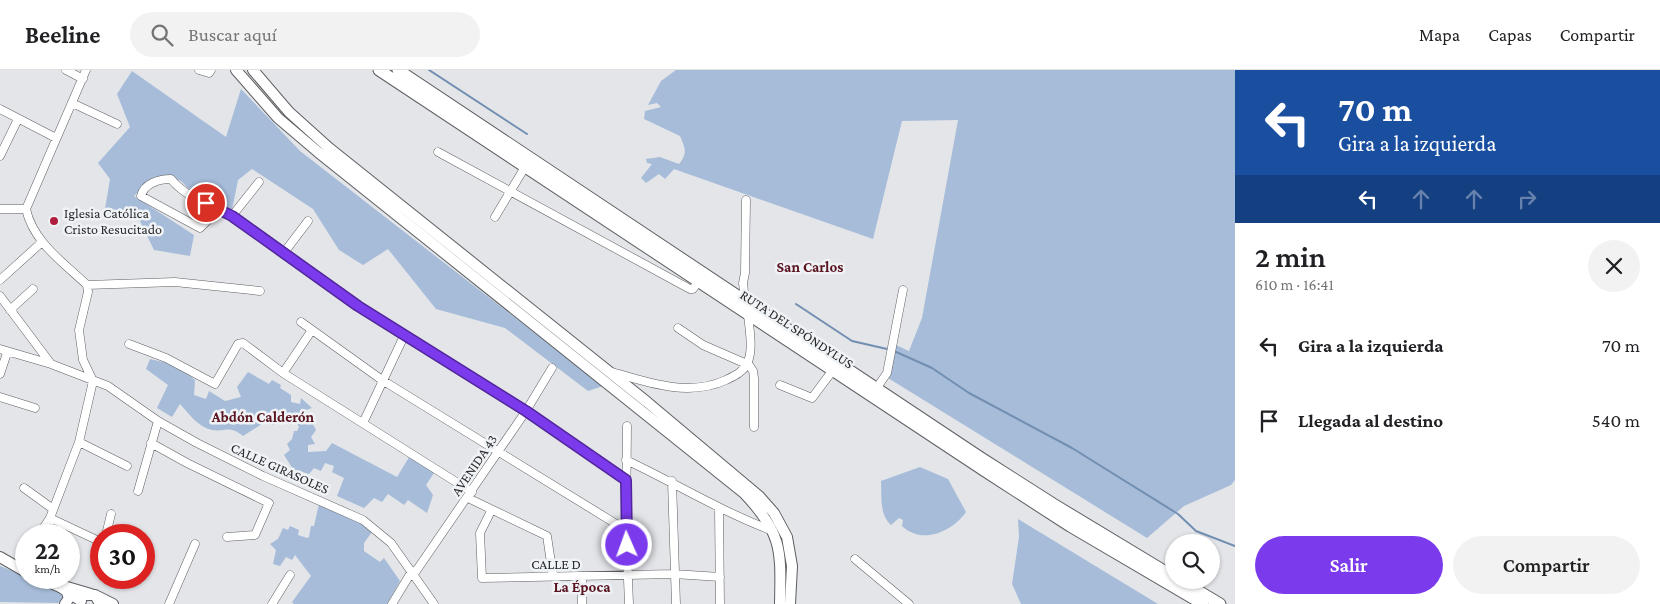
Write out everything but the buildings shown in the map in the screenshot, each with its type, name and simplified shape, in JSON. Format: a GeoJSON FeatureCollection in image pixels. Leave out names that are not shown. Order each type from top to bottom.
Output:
{"type":"FeatureCollection","features":[{"type":"Feature","properties":{"kind":"highway","name":"RUTA DEL SPÓNDYLUS"},"geometry":{"type":"LineString","coordinates":[[379,70],[1070,526],[1203,604]]}},
{"type":"Feature","properties":{"kind":"highway","name":"RUTA DEL SPÓNDYLUS"},"geometry":{"type":"LineString","coordinates":[[398,70],[1053,504],[1165,572]]}},
{"type":"Feature","properties":{"kind":"highway"},"geometry":{"type":"LineString","coordinates":[[1195,589],[1220,604]]}},
{"type":"Feature","properties":{"kind":"main road"},"geometry":{"type":"LineString","coordinates":[[236,70],[278,118],[737,488],[758,508],[774,531],[780,548],[780,604]]}},
{"type":"Feature","properties":{"kind":"main road"},"geometry":{"type":"LineString","coordinates":[[253,70],[289,112],[317,138],[744,481],[764,501],[787,537],[792,566],[790,604]]}},
{"type":"Feature","properties":{"kind":"main road"},"geometry":{"type":"LineString","coordinates":[[0,557],[15,565]]}},
{"type":"Feature","properties":{"kind":"main road"},"geometry":{"type":"LineString","coordinates":[[71,589],[95,598]]}},
{"type":"Feature","properties":{"kind":"main road"},"geometry":{"type":"LineString","coordinates":[[66,590],[81,602],[86,595],[113,604]]}},
{"type":"Feature","properties":{"kind":"main road"},"geometry":{"type":"LineString","coordinates":[[65,604],[69,598],[66,590]]}},
{"type":"Feature","properties":{"kind":"street"},"geometry":{"type":"LineString","coordinates":[[66,70],[83,79]]}},
{"type":"Feature","properties":{"kind":"street"},"geometry":{"type":"LineString","coordinates":[[46,524],[54,509],[79,442],[93,381],[84,360],[79,330],[88,292],[87,285],[42,242],[28,220],[26,209],[86,70]]}},
{"type":"Feature","properties":{"kind":"street"},"geometry":{"type":"LineString","coordinates":[[199,70],[209,73],[211,70]]}},
{"type":"Feature","properties":{"kind":"street"},"geometry":{"type":"LineString","coordinates":[[72,104],[116,124]]}},
{"type":"Feature","properties":{"kind":"street"},"geometry":{"type":"LineString","coordinates":[[0,109],[56,138]]}},
{"type":"Feature","properties":{"kind":"street"},"geometry":{"type":"LineString","coordinates":[[0,156],[18,119]]}},
{"type":"Feature","properties":{"kind":"street"},"geometry":{"type":"LineString","coordinates":[[438,152],[690,289],[693,289],[698,282]]}},
{"type":"Feature","properties":{"kind":"street"},"geometry":{"type":"LineString","coordinates":[[495,217],[524,167]]}},
{"type":"Feature","properties":{"kind":"street"},"geometry":{"type":"LineString","coordinates":[[219,209],[200,228],[140,196],[147,186],[162,179],[171,180],[176,186],[219,209],[232,216],[283,254],[404,336],[526,411],[626,480]]}},
{"type":"Feature","properties":{"kind":"street"},"geometry":{"type":"LineString","coordinates":[[232,216],[259,182]]}},
{"type":"Feature","properties":{"kind":"street"},"geometry":{"type":"LineString","coordinates":[[745,301],[743,283],[745,273],[746,200]]}},
{"type":"Feature","properties":{"kind":"street"},"geometry":{"type":"LineString","coordinates":[[0,209],[26,209]]}},
{"type":"Feature","properties":{"kind":"street"},"geometry":{"type":"LineString","coordinates":[[283,254],[308,221]]}},
{"type":"Feature","properties":{"kind":"street"},"geometry":{"type":"LineString","coordinates":[[0,280],[42,242]]}},
{"type":"Feature","properties":{"kind":"street"},"geometry":{"type":"LineString","coordinates":[[87,285],[175,282],[260,291]]}},
{"type":"Feature","properties":{"kind":"street"},"geometry":{"type":"LineString","coordinates":[[10,310],[33,289]]}},
{"type":"Feature","properties":{"kind":"street"},"geometry":{"type":"LineString","coordinates":[[876,388],[887,373],[903,290]]}},
{"type":"Feature","properties":{"kind":"street"},"geometry":{"type":"LineString","coordinates":[[0,296],[51,364]]}},
{"type":"Feature","properties":{"kind":"street"},"geometry":{"type":"LineString","coordinates":[[608,371],[670,387],[695,388],[729,379],[740,373],[747,364],[750,338],[748,314]]}},
{"type":"Feature","properties":{"kind":"street"},"geometry":{"type":"LineString","coordinates":[[301,322],[382,380],[626,530]]}},
{"type":"Feature","properties":{"kind":"street"},"geometry":{"type":"LineString","coordinates":[[678,328],[703,345],[747,364],[754,371],[754,427]]}},
{"type":"Feature","properties":{"kind":"street"},"geometry":{"type":"LineString","coordinates":[[283,373],[312,330]]}},
{"type":"Feature","properties":{"kind":"street"},"geometry":{"type":"LineString","coordinates":[[363,423],[404,336]]}},
{"type":"Feature","properties":{"kind":"street"},"geometry":{"type":"LineString","coordinates":[[128,344],[166,358],[215,384],[241,343],[283,373],[363,423],[491,511],[547,536],[553,576]]}},
{"type":"Feature","properties":{"kind":"street"},"geometry":{"type":"LineString","coordinates":[[0,374],[4,351]]}},
{"type":"Feature","properties":{"kind":"street","name":"CALLE GIRASOLES"},"geometry":{"type":"LineString","coordinates":[[4,351],[51,364],[113,389],[158,421],[197,443],[263,476],[364,520],[391,542],[434,604]]}},
{"type":"Feature","properties":{"kind":"street","name":"AVENIDA 43"},"geometry":{"type":"LineString","coordinates":[[392,604],[470,495],[552,368]]}},
{"type":"Feature","properties":{"kind":"street"},"geometry":{"type":"LineString","coordinates":[[780,385],[812,398],[815,397],[833,370]]}},
{"type":"Feature","properties":{"kind":"street"},"geometry":{"type":"LineString","coordinates":[[0,397],[36,408]]}},
{"type":"Feature","properties":{"kind":"street"},"geometry":{"type":"LineString","coordinates":[[138,492],[158,421]]}},
{"type":"Feature","properties":{"kind":"street"},"geometry":{"type":"LineString","coordinates":[[627,426],[626,530],[629,604]]}},
{"type":"Feature","properties":{"kind":"street"},"geometry":{"type":"LineString","coordinates":[[79,442],[127,466]]}},
{"type":"Feature","properties":{"kind":"street"},"geometry":{"type":"LineString","coordinates":[[151,443],[187,463],[270,503],[255,535],[227,537]]}},
{"type":"Feature","properties":{"kind":"street"},"geometry":{"type":"LineString","coordinates":[[626,460],[672,481],[719,508],[774,531]]}},
{"type":"Feature","properties":{"kind":"street"},"geometry":{"type":"LineString","coordinates":[[672,481],[676,604]]}},
{"type":"Feature","properties":{"kind":"street"},"geometry":{"type":"LineString","coordinates":[[24,488],[54,509]]}},
{"type":"Feature","properties":{"kind":"street"},"geometry":{"type":"LineString","coordinates":[[719,508],[720,604]]}},
{"type":"Feature","properties":{"kind":"street","name":"CALLE D"},"geometry":{"type":"LineString","coordinates":[[491,511],[480,533],[482,578],[674,574],[720,576]]}},
{"type":"Feature","properties":{"kind":"street"},"geometry":{"type":"LineString","coordinates":[[109,524],[111,514]]}},
{"type":"Feature","properties":{"kind":"street"},"geometry":{"type":"LineString","coordinates":[[50,518],[90,537]]}},
{"type":"Feature","properties":{"kind":"street"},"geometry":{"type":"LineString","coordinates":[[168,604],[195,544]]}},
{"type":"Feature","properties":{"kind":"street"},"geometry":{"type":"LineString","coordinates":[[855,559],[909,604]]}},
{"type":"Feature","properties":{"kind":"street"},"geometry":{"type":"LineString","coordinates":[[272,604],[290,574]]}},
{"type":"Feature","properties":{"kind":"street"},"geometry":{"type":"LineString","coordinates":[[582,577],[582,604]]}},
{"type":"Feature","properties":{"kind":"shaded area"},"geometry":{"type":"Polygon","coordinates":[[[676,70],[1235,70],[1235,480],[1231,485],[1184,506],[1147,538],[888,378],[896,345],[909,351],[922,318],[958,120],[902,121],[873,239],[674,169],[665,179],[659,174],[646,183],[641,178],[652,164],[647,163],[646,159],[660,157],[679,164],[685,153],[680,136],[644,119],[645,111],[661,107],[657,103],[648,105],[661,81],[676,70]]]}},
{"type":"Feature","properties":{"kind":"shaded area"},"geometry":{"type":"Polygon","coordinates":[[[132,71],[226,137],[241,89],[300,151],[603,386],[588,391],[505,328],[436,309],[388,249],[363,265],[339,250],[313,209],[252,169],[238,180],[232,210],[188,188],[181,181],[168,176],[154,177],[134,196],[194,235],[190,256],[154,250],[139,219],[104,215],[110,179],[98,163],[130,127],[117,94],[132,71]]]}},
{"type":"Feature","properties":{"kind":"shaded area"},"geometry":{"type":"Polygon","coordinates":[[[150,359],[176,365],[195,380],[194,395],[206,399],[209,391],[225,401],[241,397],[237,387],[248,372],[269,384],[272,380],[281,385],[280,388],[291,395],[291,402],[300,404],[301,398],[312,408],[306,410],[316,430],[311,437],[315,444],[308,445],[308,452],[326,451],[332,443],[397,477],[411,454],[436,470],[426,485],[433,495],[427,513],[408,500],[404,505],[388,494],[382,502],[374,498],[364,508],[337,496],[344,478],[332,472],[334,466],[325,463],[321,471],[314,468],[309,474],[293,469],[284,455],[290,450],[287,444],[292,439],[294,431],[297,431],[299,427],[290,412],[274,425],[265,422],[243,436],[231,430],[212,430],[202,426],[180,404],[172,417],[157,408],[168,385],[146,369],[150,359]]]}},
{"type":"Feature","properties":{"kind":"shaded area"},"geometry":{"type":"Polygon","coordinates":[[[920,467],[948,479],[966,512],[953,525],[936,534],[918,535],[910,532],[902,526],[903,520],[899,518],[891,525],[887,521],[883,510],[881,481],[920,467]]]}},
{"type":"Feature","properties":{"kind":"shaded area"},"geometry":{"type":"Polygon","coordinates":[[[319,504],[357,521],[372,532],[364,543],[364,551],[380,562],[384,558],[400,581],[387,604],[294,604],[292,602],[311,576],[295,555],[292,560],[286,557],[280,566],[273,564],[276,550],[270,544],[278,539],[283,528],[288,530],[290,526],[299,530],[298,535],[309,537],[311,526],[314,526],[319,504]]]}},
{"type":"Feature","properties":{"kind":"shaded area"},"geometry":{"type":"Polygon","coordinates":[[[1018,519],[1158,604],[1021,604],[1012,584],[1019,537],[1018,519]]]}},
{"type":"Feature","properties":{"kind":"shaded area"},"geometry":{"type":"Polygon","coordinates":[[[0,566],[15,572],[15,589],[57,589],[63,592],[63,599],[58,603],[0,602],[0,566]]]}},
{"type":"Feature","properties":{"kind":"waterway"},"geometry":{"type":"LineString","coordinates":[[429,70],[527,134]]}},
{"type":"Feature","properties":{"kind":"waterway"},"geometry":{"type":"LineString","coordinates":[[796,304],[852,341],[887,349]]}},
{"type":"Feature","properties":{"kind":"waterway"},"geometry":{"type":"LineString","coordinates":[[894,351],[932,368],[969,393],[1072,448],[1178,514],[1196,531],[1235,546]]}},
{"type":"Feature","properties":{"kind":"place","name":"Iglesia Católica Cristo Resucitado"},"geometry":{"type":"Point","coordinates":[54,221]}},
{"type":"Feature","properties":{"kind":"district","name":"San Carlos"},"geometry":{"type":"Point","coordinates":[810,267]}},
{"type":"Feature","properties":{"kind":"district","name":"Abdón Calderón"},"geometry":{"type":"Point","coordinates":[263,417]}},
{"type":"Feature","properties":{"kind":"district","name":"La Época"},"geometry":{"type":"Point","coordinates":[582,587]}},
{"type":"Feature","properties":{"kind":"route"},"geometry":{"type":"LineString","coordinates":[[206,203],[232,216],[358,306],[526,411],[626,480],[627,545]]}}]}
